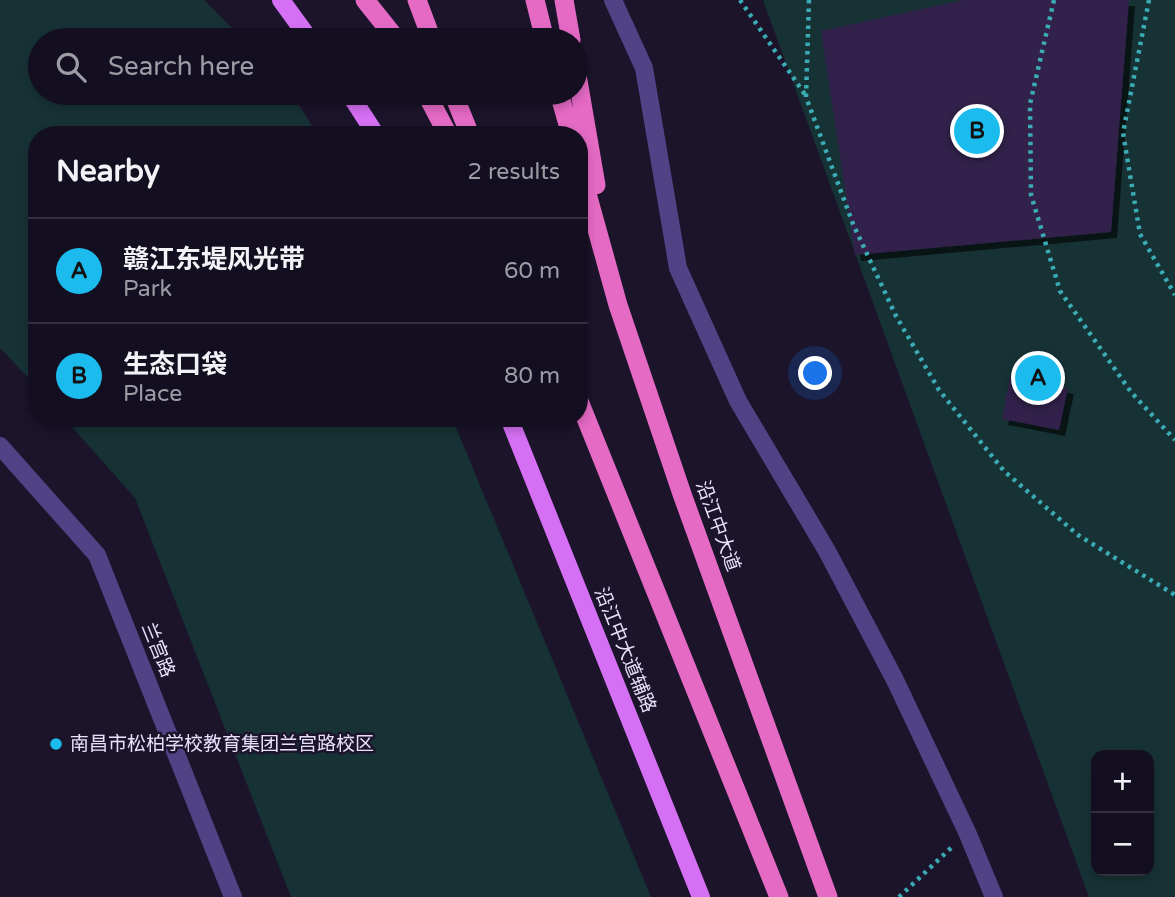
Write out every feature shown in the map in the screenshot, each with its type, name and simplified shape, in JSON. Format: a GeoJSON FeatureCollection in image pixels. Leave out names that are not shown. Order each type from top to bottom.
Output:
{"type":"FeatureCollection","features":[{"type":"Feature","properties":{"kind":"highway"},"geometry":{"type":"LineString","coordinates":[[365,0],[387,28]]}},
{"type":"Feature","properties":{"kind":"highway"},"geometry":{"type":"LineString","coordinates":[[417,0],[428,28]]}},
{"type":"Feature","properties":{"kind":"highway"},"geometry":{"type":"LineString","coordinates":[[535,0],[542,28]]}},
{"type":"Feature","properties":{"kind":"highway"},"geometry":{"type":"LineString","coordinates":[[564,0],[569,28]]}},
{"type":"Feature","properties":{"kind":"highway"},"geometry":{"type":"LineString","coordinates":[[432,105],[443,126]]}},
{"type":"Feature","properties":{"kind":"highway"},"geometry":{"type":"LineString","coordinates":[[458,105],[466,126]]}},
{"type":"Feature","properties":{"kind":"highway"},"geometry":{"type":"LineString","coordinates":[[562,105],[568,126]]}},
{"type":"Feature","properties":{"kind":"highway"},"geometry":{"type":"LineString","coordinates":[[582,105],[586,126]]}},
{"type":"Feature","properties":{"kind":"highway"},"geometry":{"type":"LineString","coordinates":[[588,137],[618,305]]}},
{"type":"Feature","properties":{"kind":"highway","name":"沿江中大道"},"geometry":{"type":"LineString","coordinates":[[588,197],[618,305],[682,494],[828,897]]}},
{"type":"Feature","properties":{"kind":"highway"},"geometry":{"type":"LineString","coordinates":[[588,423],[779,897]]}},
{"type":"Feature","properties":{"kind":"main road"},"geometry":{"type":"LineString","coordinates":[[281,0],[301,28]]}},
{"type":"Feature","properties":{"kind":"main road"},"geometry":{"type":"LineString","coordinates":[[357,105],[370,126]]}},
{"type":"Feature","properties":{"kind":"main road","name":"沿江中大道辅路"},"geometry":{"type":"LineString","coordinates":[[513,427],[702,897]]}},
{"type":"Feature","properties":{"kind":"street"},"geometry":{"type":"LineString","coordinates":[[612,0],[644,68],[678,268],[738,401],[827,551],[895,680],[967,832],[994,897]]}},
{"type":"Feature","properties":{"kind":"street","name":"兰宫路"},"geometry":{"type":"LineString","coordinates":[[0,446],[97,555],[233,897]]}},
{"type":"Feature","properties":{"kind":"path"},"geometry":{"type":"LineString","coordinates":[[740,0],[806,97],[853,224],[896,316],[939,390],[1004,471],[1078,535],[1175,595]]}},
{"type":"Feature","properties":{"kind":"path"},"geometry":{"type":"LineString","coordinates":[[806,97],[809,0]]}},
{"type":"Feature","properties":{"kind":"path"},"geometry":{"type":"LineString","coordinates":[[1054,0],[1030,104],[1031,195],[1060,291],[1131,392],[1175,440]]}},
{"type":"Feature","properties":{"kind":"path"},"geometry":{"type":"LineString","coordinates":[[1149,0],[1123,133],[1140,234],[1175,295]]}},
{"type":"Feature","properties":{"kind":"path"},"geometry":{"type":"LineString","coordinates":[[899,897],[967,832]]}},
{"type":"Feature","properties":{"kind":"green space"},"geometry":{"type":"Polygon","coordinates":[[[0,0],[204,0],[232,28],[28,28],[28,105],[299,105],[312,126],[28,126],[28,378],[0,348],[0,0]]]}},
{"type":"Feature","properties":{"kind":"green space"},"geometry":{"type":"Polygon","coordinates":[[[763,0],[1175,0],[1175,897],[1089,897],[763,0]]]}},
{"type":"Feature","properties":{"kind":"green space"},"geometry":{"type":"Polygon","coordinates":[[[72,427],[456,427],[651,897],[291,897],[135,498],[72,427]]]}},
{"type":"Feature","properties":{"kind":"building"},"geometry":{"type":"Polygon","coordinates":[[[963,0],[1129,0],[1111,232],[855,255],[821,31],[963,0]]]}},
{"type":"Feature","properties":{"kind":"building"},"geometry":{"type":"Polygon","coordinates":[[[1010,377],[1068,388],[1059,430],[1002,419],[1010,377]]]}},
{"type":"Feature","properties":{"kind":"place","name":"生态口袋"},"geometry":{"type":"Point","coordinates":[977,131]}},
{"type":"Feature","properties":{"kind":"place","name":"赣江东堤风光带"},"geometry":{"type":"Point","coordinates":[1038,378]}},
{"type":"Feature","properties":{"kind":"place","name":"南昌市松柏学校教育集团兰宫路校区"},"geometry":{"type":"Point","coordinates":[56,744]}}]}
